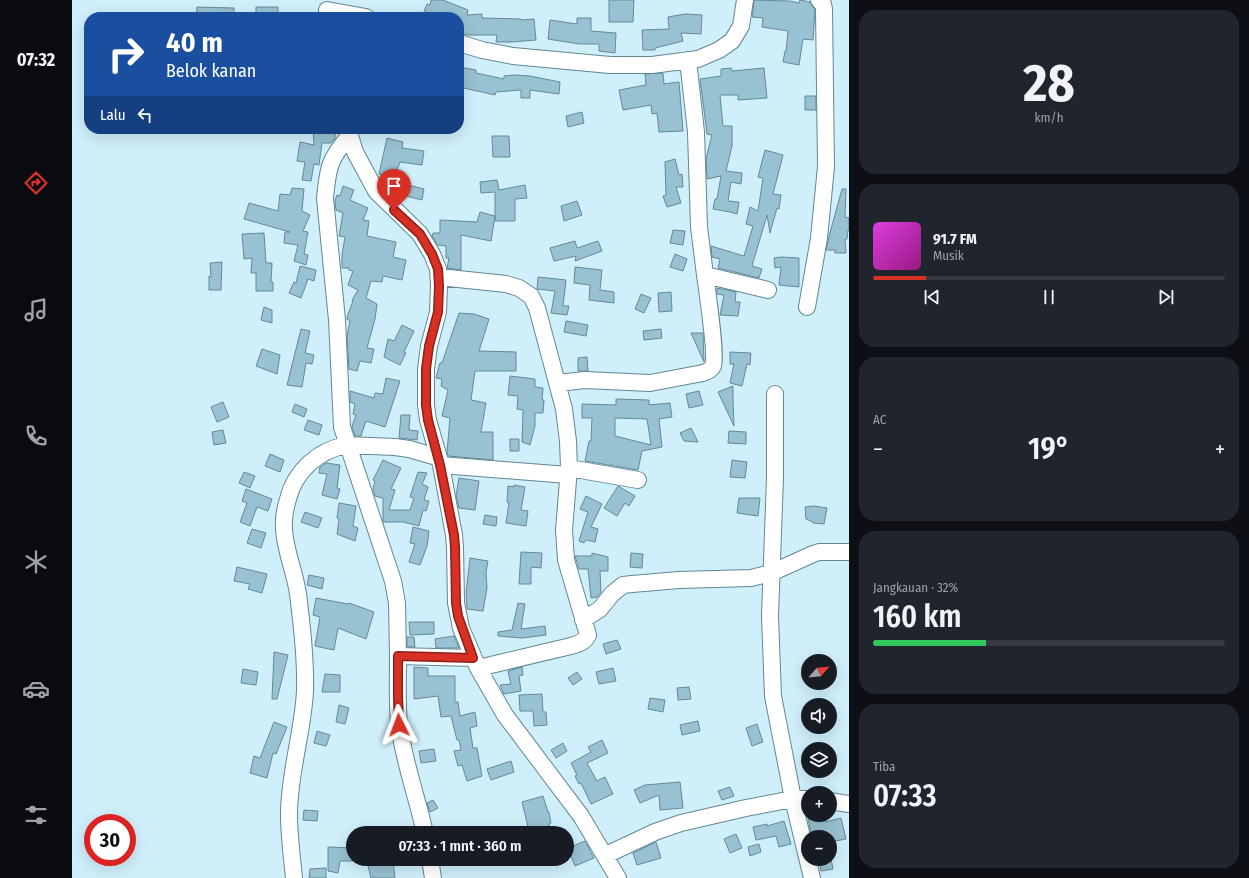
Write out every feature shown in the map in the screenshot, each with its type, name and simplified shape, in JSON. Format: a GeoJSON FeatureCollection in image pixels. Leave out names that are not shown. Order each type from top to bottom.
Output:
{"type":"FeatureCollection","features":[{"type":"Feature","properties":{"kind":"street"},"geometry":{"type":"LineString","coordinates":[[464,45],[482,50],[513,56],[610,65],[652,65],[698,59],[719,50],[732,41],[741,26],[745,0]]}},
{"type":"Feature","properties":{"kind":"street"},"geometry":{"type":"LineString","coordinates":[[807,307],[819,238],[826,167],[824,9],[823,4],[819,0]]}},
{"type":"Feature","properties":{"kind":"street"},"geometry":{"type":"LineString","coordinates":[[327,9],[338,12]]}},
{"type":"Feature","properties":{"kind":"street"},"geometry":{"type":"LineString","coordinates":[[558,383],[585,380],[650,383],[703,373],[709,370],[714,363],[700,227],[696,132],[688,60]]}},
{"type":"Feature","properties":{"kind":"street"},"geometry":{"type":"LineString","coordinates":[[348,134],[330,161],[326,198],[337,320],[342,427],[393,581],[398,603],[399,725],[411,784],[423,826]]}},
{"type":"Feature","properties":{"kind":"street"},"geometry":{"type":"LineString","coordinates":[[350,134],[355,152],[376,191],[420,234],[436,263],[439,277],[438,312],[429,346],[425,392],[428,420],[439,461],[454,541],[456,603],[458,616],[476,663],[505,715],[581,816],[606,855],[618,878]]}},
{"type":"Feature","properties":{"kind":"street"},"geometry":{"type":"LineString","coordinates":[[705,275],[768,290]]}},
{"type":"Feature","properties":{"kind":"street"},"geometry":{"type":"LineString","coordinates":[[398,656],[476,663],[577,644],[586,639],[588,635],[566,560],[564,530],[568,472],[568,441],[564,409],[537,308],[531,296],[519,288],[506,284],[439,277]]}},
{"type":"Feature","properties":{"kind":"street"},"geometry":{"type":"LineString","coordinates":[[775,394],[775,478],[770,616],[773,696],[800,799],[812,878]]}},
{"type":"Feature","properties":{"kind":"street"},"geometry":{"type":"LineString","coordinates":[[294,878],[289,814],[293,770],[305,691],[298,594],[285,540],[284,514],[294,482],[307,465],[328,451],[347,445],[395,447],[409,449],[439,461],[568,472],[638,480]]}},
{"type":"Feature","properties":{"kind":"street"},"geometry":{"type":"LineString","coordinates":[[583,620],[600,609],[612,594],[623,585],[679,580],[751,578],[771,573],[819,552],[849,552]]}},
{"type":"Feature","properties":{"kind":"street"},"geometry":{"type":"LineString","coordinates":[[606,855],[648,835],[681,823],[746,808],[800,799]]}},
{"type":"Feature","properties":{"kind":"street"},"geometry":{"type":"LineString","coordinates":[[837,802],[849,804]]}},
{"type":"Feature","properties":{"kind":"street"},"geometry":{"type":"LineString","coordinates":[[431,866],[433,878]]}},
{"type":"Feature","properties":{"kind":"building"},"geometry":{"type":"Polygon","coordinates":[[[431,0],[443,0],[468,10],[467,15],[482,14],[482,18],[521,20],[534,19],[536,40],[496,42],[497,35],[464,35],[464,12],[424,12],[427,4],[430,5],[431,0]]]}},
{"type":"Feature","properties":{"kind":"building"},"geometry":{"type":"Polygon","coordinates":[[[609,0],[634,0],[633,22],[609,22],[609,0]]]}},
{"type":"Feature","properties":{"kind":"building"},"geometry":{"type":"Polygon","coordinates":[[[754,0],[790,1],[799,3],[800,0],[810,2],[815,10],[813,40],[803,39],[799,65],[783,62],[786,51],[788,31],[762,27],[763,18],[752,17],[754,0]]]}},
{"type":"Feature","properties":{"kind":"building"},"geometry":{"type":"Polygon","coordinates":[[[197,7],[234,8],[234,12],[196,12],[197,7]]]}},
{"type":"Feature","properties":{"kind":"building"},"geometry":{"type":"Polygon","coordinates":[[[256,7],[278,7],[278,12],[256,12],[256,7]]]}},
{"type":"Feature","properties":{"kind":"building"},"geometry":{"type":"Polygon","coordinates":[[[685,14],[702,15],[701,34],[681,33],[683,41],[655,48],[655,50],[643,50],[642,30],[669,29],[668,17],[685,14]]]}},
{"type":"Feature","properties":{"kind":"building"},"geometry":{"type":"Polygon","coordinates":[[[577,18],[591,18],[591,31],[616,33],[615,53],[599,51],[599,44],[579,44],[548,39],[550,20],[577,24],[577,18]]]}},
{"type":"Feature","properties":{"kind":"building"},"geometry":{"type":"Polygon","coordinates":[[[464,68],[476,70],[476,73],[504,79],[504,76],[515,75],[530,76],[560,82],[559,94],[530,90],[530,98],[521,98],[521,90],[496,92],[495,95],[464,88],[464,68]]]}},
{"type":"Feature","properties":{"kind":"building"},"geometry":{"type":"Polygon","coordinates":[[[731,68],[732,71],[764,68],[767,98],[738,100],[738,95],[720,95],[723,126],[732,126],[732,146],[726,171],[742,173],[741,184],[731,182],[728,201],[739,202],[737,214],[713,209],[715,199],[717,199],[721,176],[707,179],[706,159],[712,135],[707,134],[700,79],[721,76],[721,69],[731,68]]]}},
{"type":"Feature","properties":{"kind":"building"},"geometry":{"type":"Polygon","coordinates":[[[663,73],[664,84],[679,82],[683,131],[659,132],[657,113],[652,114],[651,105],[623,110],[619,90],[646,85],[645,74],[663,73]]]}},
{"type":"Feature","properties":{"kind":"building"},"geometry":{"type":"Polygon","coordinates":[[[805,96],[816,96],[816,110],[805,110],[805,96]]]}},
{"type":"Feature","properties":{"kind":"building"},"geometry":{"type":"Polygon","coordinates":[[[582,112],[584,123],[568,127],[566,116],[582,112]]]}},
{"type":"Feature","properties":{"kind":"building"},"geometry":{"type":"Polygon","coordinates":[[[313,134],[335,134],[335,138],[331,143],[322,143],[319,165],[314,164],[311,181],[302,180],[305,162],[297,161],[300,142],[314,145],[313,134]]]}},
{"type":"Feature","properties":{"kind":"building"},"geometry":{"type":"Polygon","coordinates":[[[492,136],[509,136],[510,157],[493,157],[492,136]]]}},
{"type":"Feature","properties":{"kind":"building"},"geometry":{"type":"Polygon","coordinates":[[[387,138],[403,142],[402,148],[424,151],[422,165],[400,162],[394,179],[379,174],[387,138]]]}},
{"type":"Feature","properties":{"kind":"building"},"geometry":{"type":"Polygon","coordinates":[[[765,150],[783,155],[773,194],[781,195],[779,209],[777,208],[770,233],[767,215],[752,266],[762,269],[759,278],[718,268],[720,259],[712,257],[711,246],[744,256],[753,226],[746,224],[750,207],[758,211],[763,178],[758,177],[765,150]]]}},
{"type":"Feature","properties":{"kind":"building"},"geometry":{"type":"Polygon","coordinates":[[[675,159],[679,175],[682,174],[683,187],[676,187],[681,203],[667,207],[663,196],[666,195],[665,162],[675,159]]]}},
{"type":"Feature","properties":{"kind":"building"},"geometry":{"type":"Polygon","coordinates":[[[497,180],[499,190],[525,185],[527,198],[515,199],[515,221],[495,221],[495,192],[481,193],[480,182],[497,180]]]}},
{"type":"Feature","properties":{"kind":"building"},"geometry":{"type":"Polygon","coordinates":[[[404,184],[424,189],[422,200],[402,195],[404,184]]]}},
{"type":"Feature","properties":{"kind":"building"},"geometry":{"type":"Polygon","coordinates":[[[343,186],[354,190],[350,200],[368,208],[363,220],[369,221],[367,236],[396,242],[393,257],[406,260],[402,280],[383,276],[382,282],[371,281],[366,298],[377,304],[375,319],[367,348],[374,349],[371,363],[360,361],[357,371],[349,369],[347,336],[350,321],[347,317],[353,301],[352,300],[358,290],[348,285],[353,271],[349,270],[349,268],[342,268],[342,255],[345,237],[339,236],[343,213],[336,210],[335,201],[337,195],[340,196],[343,186]]]}},
{"type":"Feature","properties":{"kind":"building"},"geometry":{"type":"Polygon","coordinates":[[[292,188],[304,189],[302,211],[310,215],[303,231],[308,232],[304,254],[308,255],[306,265],[294,261],[298,245],[284,243],[285,232],[290,232],[244,219],[249,203],[278,211],[280,194],[290,195],[292,188]]]}},
{"type":"Feature","properties":{"kind":"building"},"geometry":{"type":"Polygon","coordinates":[[[842,189],[846,189],[845,217],[849,218],[849,230],[847,239],[845,239],[846,253],[835,253],[835,250],[826,250],[842,189]]]}},
{"type":"Feature","properties":{"kind":"building"},"geometry":{"type":"Polygon","coordinates":[[[577,201],[582,215],[564,221],[561,206],[577,201]]]}},
{"type":"Feature","properties":{"kind":"building"},"geometry":{"type":"Polygon","coordinates":[[[480,212],[495,216],[491,241],[461,235],[461,270],[447,268],[449,258],[446,258],[446,246],[438,245],[432,236],[433,233],[440,233],[440,220],[477,222],[480,212]]]}},
{"type":"Feature","properties":{"kind":"building"},"geometry":{"type":"Polygon","coordinates":[[[673,230],[685,231],[683,245],[670,243],[673,230]]]}},
{"type":"Feature","properties":{"kind":"building"},"geometry":{"type":"Polygon","coordinates":[[[264,233],[266,263],[272,263],[271,282],[273,282],[273,291],[256,291],[256,273],[251,273],[252,258],[244,259],[242,234],[264,233]]]}},
{"type":"Feature","properties":{"kind":"building"},"geometry":{"type":"Polygon","coordinates":[[[575,241],[577,248],[598,241],[602,251],[575,261],[576,256],[554,261],[550,248],[575,241]]]}},
{"type":"Feature","properties":{"kind":"building"},"geometry":{"type":"Polygon","coordinates":[[[675,254],[687,259],[683,271],[670,267],[675,254]]]}},
{"type":"Feature","properties":{"kind":"building"},"geometry":{"type":"Polygon","coordinates":[[[774,258],[799,258],[799,287],[779,285],[781,267],[775,268],[774,258]]]}},
{"type":"Feature","properties":{"kind":"building"},"geometry":{"type":"Polygon","coordinates":[[[222,262],[221,290],[209,290],[209,276],[211,277],[210,263],[222,262]]]}},
{"type":"Feature","properties":{"kind":"building"},"geometry":{"type":"Polygon","coordinates":[[[300,266],[316,270],[314,281],[308,279],[301,298],[289,293],[294,282],[296,283],[300,266]]]}},
{"type":"Feature","properties":{"kind":"building"},"geometry":{"type":"Polygon","coordinates":[[[575,267],[602,270],[600,290],[614,292],[614,303],[589,300],[590,285],[574,283],[575,267]]]}},
{"type":"Feature","properties":{"kind":"building"},"geometry":{"type":"Polygon","coordinates":[[[538,277],[566,280],[563,306],[569,306],[567,315],[551,313],[555,291],[537,289],[538,277]]]}},
{"type":"Feature","properties":{"kind":"building"},"geometry":{"type":"Polygon","coordinates":[[[717,288],[736,292],[735,302],[740,302],[738,316],[720,315],[724,295],[717,294],[717,288]]]}},
{"type":"Feature","properties":{"kind":"building"},"geometry":{"type":"Polygon","coordinates":[[[671,292],[672,311],[659,312],[658,293],[671,292]]]}},
{"type":"Feature","properties":{"kind":"building"},"geometry":{"type":"Polygon","coordinates":[[[641,294],[651,298],[644,313],[635,309],[641,294]]]}},
{"type":"Feature","properties":{"kind":"building"},"geometry":{"type":"Polygon","coordinates":[[[264,307],[272,310],[272,323],[261,320],[264,307]]]}},
{"type":"Feature","properties":{"kind":"building"},"geometry":{"type":"Polygon","coordinates":[[[459,313],[474,314],[489,319],[479,351],[516,352],[516,371],[475,371],[471,400],[486,403],[481,432],[493,432],[493,460],[448,456],[447,452],[450,418],[442,416],[448,390],[441,386],[442,379],[436,378],[440,363],[442,363],[459,313]]]}},
{"type":"Feature","properties":{"kind":"building"},"geometry":{"type":"Polygon","coordinates":[[[566,321],[588,325],[586,336],[564,332],[566,321]]]}},
{"type":"Feature","properties":{"kind":"building"},"geometry":{"type":"Polygon","coordinates":[[[402,325],[414,331],[404,352],[406,353],[400,365],[384,357],[388,339],[394,341],[402,325]]]}},
{"type":"Feature","properties":{"kind":"building"},"geometry":{"type":"Polygon","coordinates":[[[301,329],[310,331],[305,353],[314,355],[312,364],[306,363],[302,387],[287,385],[301,329]]]}},
{"type":"Feature","properties":{"kind":"building"},"geometry":{"type":"Polygon","coordinates":[[[661,329],[662,338],[644,340],[643,331],[661,329]]]}},
{"type":"Feature","properties":{"kind":"building"},"geometry":{"type":"Polygon","coordinates":[[[691,333],[703,333],[704,362],[691,333]]]}},
{"type":"Feature","properties":{"kind":"building"},"geometry":{"type":"Polygon","coordinates":[[[262,349],[280,355],[277,374],[256,366],[262,349]]]}},
{"type":"Feature","properties":{"kind":"building"},"geometry":{"type":"Polygon","coordinates":[[[730,352],[751,353],[750,365],[747,364],[742,386],[730,383],[734,364],[730,364],[730,352]]]}},
{"type":"Feature","properties":{"kind":"building"},"geometry":{"type":"Polygon","coordinates":[[[587,357],[588,371],[578,371],[578,358],[587,357]]]}},
{"type":"Feature","properties":{"kind":"building"},"geometry":{"type":"Polygon","coordinates":[[[510,376],[535,379],[535,387],[543,388],[543,413],[535,413],[535,426],[530,445],[522,442],[523,410],[517,409],[518,396],[508,395],[510,376]]]}},
{"type":"Feature","properties":{"kind":"building"},"geometry":{"type":"Polygon","coordinates":[[[386,378],[400,381],[385,427],[366,421],[361,436],[355,436],[352,426],[356,415],[353,414],[355,404],[350,402],[350,391],[374,398],[375,393],[383,394],[386,378]]]}},
{"type":"Feature","properties":{"kind":"building"},"geometry":{"type":"Polygon","coordinates":[[[733,386],[733,400],[734,426],[718,392],[733,386]]]}},
{"type":"Feature","properties":{"kind":"building"},"geometry":{"type":"Polygon","coordinates":[[[699,391],[703,405],[689,408],[686,394],[699,391]]]}},
{"type":"Feature","properties":{"kind":"building"},"geometry":{"type":"Polygon","coordinates":[[[616,399],[649,400],[649,405],[670,403],[672,417],[659,419],[662,447],[642,451],[638,470],[585,461],[589,441],[591,441],[592,418],[582,418],[582,404],[616,405],[616,399]],[[615,418],[615,436],[651,445],[647,419],[615,418]]]}},
{"type":"Feature","properties":{"kind":"building"},"geometry":{"type":"Polygon","coordinates":[[[223,402],[229,417],[217,422],[211,407],[223,402]]]}},
{"type":"Feature","properties":{"kind":"building"},"geometry":{"type":"Polygon","coordinates":[[[295,404],[307,409],[304,417],[292,412],[295,404]]]}},
{"type":"Feature","properties":{"kind":"building"},"geometry":{"type":"Polygon","coordinates":[[[401,415],[410,415],[409,430],[418,431],[417,440],[399,438],[401,415]]]}},
{"type":"Feature","properties":{"kind":"building"},"geometry":{"type":"Polygon","coordinates":[[[308,420],[322,425],[319,435],[304,430],[308,420]]]}},
{"type":"Feature","properties":{"kind":"building"},"geometry":{"type":"Polygon","coordinates":[[[691,428],[698,442],[684,441],[680,433],[691,428]]]}},
{"type":"Feature","properties":{"kind":"building"},"geometry":{"type":"Polygon","coordinates":[[[223,430],[226,443],[214,445],[212,432],[223,430]]]}},
{"type":"Feature","properties":{"kind":"building"},"geometry":{"type":"Polygon","coordinates":[[[729,431],[746,432],[746,444],[728,443],[729,431]]]}},
{"type":"Feature","properties":{"kind":"building"},"geometry":{"type":"Polygon","coordinates":[[[510,439],[519,439],[519,451],[510,451],[510,439]]]}},
{"type":"Feature","properties":{"kind":"building"},"geometry":{"type":"Polygon","coordinates":[[[270,454],[284,460],[280,472],[265,466],[270,454]]]}},
{"type":"Feature","properties":{"kind":"building"},"geometry":{"type":"Polygon","coordinates":[[[383,460],[401,468],[391,489],[395,490],[389,510],[410,510],[414,498],[410,497],[418,472],[427,473],[422,484],[428,487],[424,500],[429,501],[426,511],[423,510],[419,526],[403,522],[383,522],[383,498],[375,496],[373,489],[375,481],[373,480],[383,460]]]}},
{"type":"Feature","properties":{"kind":"building"},"geometry":{"type":"Polygon","coordinates":[[[732,460],[747,462],[745,478],[730,477],[732,460]]]}},
{"type":"Feature","properties":{"kind":"building"},"geometry":{"type":"Polygon","coordinates":[[[326,463],[340,465],[337,488],[340,489],[337,499],[322,495],[327,474],[319,473],[320,467],[326,463]]]}},
{"type":"Feature","properties":{"kind":"building"},"geometry":{"type":"Polygon","coordinates":[[[244,472],[255,476],[250,488],[239,483],[244,472]]]}},
{"type":"Feature","properties":{"kind":"building"},"geometry":{"type":"Polygon","coordinates":[[[459,478],[479,481],[475,510],[459,508],[456,496],[459,478]]]}},
{"type":"Feature","properties":{"kind":"building"},"geometry":{"type":"Polygon","coordinates":[[[514,485],[525,487],[521,510],[528,511],[526,526],[506,523],[509,503],[507,502],[508,486],[514,487],[514,485]]]}},
{"type":"Feature","properties":{"kind":"building"},"geometry":{"type":"Polygon","coordinates":[[[618,486],[635,496],[629,506],[625,503],[617,516],[604,508],[618,486]]]}},
{"type":"Feature","properties":{"kind":"building"},"geometry":{"type":"Polygon","coordinates":[[[246,489],[272,499],[268,511],[257,507],[250,526],[240,522],[247,503],[242,501],[246,489]]]}},
{"type":"Feature","properties":{"kind":"building"},"geometry":{"type":"Polygon","coordinates":[[[586,496],[602,504],[591,527],[598,529],[595,542],[586,540],[584,543],[579,541],[588,512],[580,509],[586,496]]]}},
{"type":"Feature","properties":{"kind":"building"},"geometry":{"type":"Polygon","coordinates":[[[739,498],[760,498],[758,516],[737,513],[739,498]]]}},
{"type":"Feature","properties":{"kind":"building"},"geometry":{"type":"Polygon","coordinates":[[[339,503],[356,506],[353,526],[358,528],[355,541],[337,534],[339,503]]]}},
{"type":"Feature","properties":{"kind":"building"},"geometry":{"type":"Polygon","coordinates":[[[814,506],[827,508],[824,524],[813,523],[806,519],[805,507],[814,506]]]}},
{"type":"Feature","properties":{"kind":"building"},"geometry":{"type":"Polygon","coordinates":[[[305,512],[322,518],[318,528],[301,522],[305,512]]]}},
{"type":"Feature","properties":{"kind":"building"},"geometry":{"type":"Polygon","coordinates":[[[485,515],[497,517],[496,526],[483,524],[485,515]]]}},
{"type":"Feature","properties":{"kind":"building"},"geometry":{"type":"Polygon","coordinates":[[[413,527],[429,531],[427,546],[420,565],[409,562],[415,544],[410,543],[413,527]]]}},
{"type":"Feature","properties":{"kind":"building"},"geometry":{"type":"Polygon","coordinates":[[[252,529],[266,533],[261,548],[247,543],[252,529]]]}},
{"type":"Feature","properties":{"kind":"building"},"geometry":{"type":"Polygon","coordinates":[[[521,552],[542,553],[541,568],[531,567],[531,584],[519,584],[521,552]]]}},
{"type":"Feature","properties":{"kind":"building"},"geometry":{"type":"Polygon","coordinates":[[[592,553],[608,557],[608,571],[600,571],[601,592],[597,597],[591,598],[588,569],[579,569],[575,556],[592,556],[592,553]]]}},
{"type":"Feature","properties":{"kind":"building"},"geometry":{"type":"Polygon","coordinates":[[[631,553],[643,554],[642,568],[630,567],[631,553]]]}},
{"type":"Feature","properties":{"kind":"building"},"geometry":{"type":"Polygon","coordinates":[[[470,558],[488,561],[486,572],[487,588],[483,611],[467,609],[466,593],[470,558]]]}},
{"type":"Feature","properties":{"kind":"building"},"geometry":{"type":"Polygon","coordinates":[[[237,567],[267,574],[262,593],[248,589],[250,584],[234,581],[237,567]]]}},
{"type":"Feature","properties":{"kind":"building"},"geometry":{"type":"Polygon","coordinates":[[[309,575],[324,578],[322,589],[307,585],[309,575]]]}},
{"type":"Feature","properties":{"kind":"building"},"geometry":{"type":"Polygon","coordinates":[[[316,598],[349,603],[374,612],[366,639],[338,628],[334,650],[315,646],[320,617],[313,615],[316,598]]]}},
{"type":"Feature","properties":{"kind":"building"},"geometry":{"type":"Polygon","coordinates":[[[518,603],[525,604],[521,629],[545,626],[546,635],[522,638],[498,636],[498,632],[512,630],[518,603]]]}},
{"type":"Feature","properties":{"kind":"building"},"geometry":{"type":"Polygon","coordinates":[[[409,622],[434,622],[434,634],[410,635],[409,622]]]}},
{"type":"Feature","properties":{"kind":"building"},"geometry":{"type":"Polygon","coordinates":[[[454,636],[459,648],[436,648],[435,639],[454,636]]]}},
{"type":"Feature","properties":{"kind":"building"},"geometry":{"type":"Polygon","coordinates":[[[407,637],[414,637],[415,647],[407,647],[407,637]]]}},
{"type":"Feature","properties":{"kind":"building"},"geometry":{"type":"Polygon","coordinates":[[[617,640],[621,649],[606,654],[603,644],[617,640]]]}},
{"type":"Feature","properties":{"kind":"building"},"geometry":{"type":"Polygon","coordinates":[[[274,652],[288,655],[277,699],[272,699],[274,652]]]}},
{"type":"Feature","properties":{"kind":"building"},"geometry":{"type":"Polygon","coordinates":[[[414,667],[428,668],[428,676],[455,676],[455,702],[458,702],[460,716],[475,712],[477,726],[470,728],[473,748],[477,748],[482,776],[467,781],[462,765],[458,766],[454,751],[461,750],[459,740],[457,740],[451,716],[441,717],[438,696],[414,699],[414,667]]]}},
{"type":"Feature","properties":{"kind":"building"},"geometry":{"type":"Polygon","coordinates":[[[522,667],[523,675],[519,676],[521,691],[504,694],[500,685],[511,684],[508,671],[522,667]]]}},
{"type":"Feature","properties":{"kind":"building"},"geometry":{"type":"Polygon","coordinates":[[[613,668],[616,681],[599,684],[596,672],[613,668]]]}},
{"type":"Feature","properties":{"kind":"building"},"geometry":{"type":"Polygon","coordinates":[[[243,669],[258,672],[256,685],[241,683],[243,669]]]}},
{"type":"Feature","properties":{"kind":"building"},"geometry":{"type":"Polygon","coordinates":[[[577,672],[582,679],[573,685],[568,678],[577,672]]]}},
{"type":"Feature","properties":{"kind":"building"},"geometry":{"type":"Polygon","coordinates":[[[325,674],[340,675],[340,692],[322,692],[325,674]]]}},
{"type":"Feature","properties":{"kind":"building"},"geometry":{"type":"Polygon","coordinates":[[[689,687],[691,699],[678,700],[677,688],[689,687]]]}},
{"type":"Feature","properties":{"kind":"building"},"geometry":{"type":"Polygon","coordinates":[[[542,694],[543,712],[546,712],[547,725],[534,726],[533,711],[520,711],[519,695],[542,694]]]}},
{"type":"Feature","properties":{"kind":"building"},"geometry":{"type":"Polygon","coordinates":[[[650,698],[665,700],[663,712],[648,709],[650,698]]]}},
{"type":"Feature","properties":{"kind":"building"},"geometry":{"type":"Polygon","coordinates":[[[339,705],[349,708],[345,724],[336,722],[339,705]]]}},
{"type":"Feature","properties":{"kind":"building"},"geometry":{"type":"Polygon","coordinates":[[[698,721],[700,731],[682,735],[680,725],[698,721]]]}},
{"type":"Feature","properties":{"kind":"building"},"geometry":{"type":"Polygon","coordinates":[[[274,722],[287,727],[276,754],[273,753],[267,778],[250,773],[254,756],[260,758],[274,722]]]}},
{"type":"Feature","properties":{"kind":"building"},"geometry":{"type":"Polygon","coordinates":[[[757,724],[763,742],[752,746],[746,728],[757,724]]]}},
{"type":"Feature","properties":{"kind":"building"},"geometry":{"type":"Polygon","coordinates":[[[317,731],[330,735],[326,746],[314,743],[317,731]]]}},
{"type":"Feature","properties":{"kind":"building"},"geometry":{"type":"Polygon","coordinates":[[[602,740],[608,753],[587,763],[597,781],[605,777],[613,794],[591,804],[581,783],[579,784],[575,776],[577,775],[571,763],[591,752],[588,747],[602,740]]]}},
{"type":"Feature","properties":{"kind":"building"},"geometry":{"type":"Polygon","coordinates":[[[563,743],[567,751],[556,758],[551,750],[563,743]]]}},
{"type":"Feature","properties":{"kind":"building"},"geometry":{"type":"Polygon","coordinates":[[[434,749],[436,761],[421,763],[419,751],[434,749]]]}},
{"type":"Feature","properties":{"kind":"building"},"geometry":{"type":"Polygon","coordinates":[[[511,761],[514,772],[491,780],[487,769],[511,761]]]}},
{"type":"Feature","properties":{"kind":"building"},"geometry":{"type":"Polygon","coordinates":[[[680,782],[683,808],[660,810],[659,795],[640,803],[634,790],[645,785],[680,782]]]}},
{"type":"Feature","properties":{"kind":"building"},"geometry":{"type":"Polygon","coordinates":[[[730,787],[734,796],[722,800],[718,791],[730,787]]]}},
{"type":"Feature","properties":{"kind":"building"},"geometry":{"type":"Polygon","coordinates":[[[543,796],[549,812],[551,823],[549,824],[549,826],[528,826],[522,802],[543,796]]]}},
{"type":"Feature","properties":{"kind":"building"},"geometry":{"type":"Polygon","coordinates":[[[433,800],[438,808],[430,812],[427,803],[433,800]]]}},
{"type":"Feature","properties":{"kind":"building"},"geometry":{"type":"Polygon","coordinates":[[[304,810],[318,811],[317,821],[303,820],[304,810]]]}},
{"type":"Feature","properties":{"kind":"building"},"geometry":{"type":"Polygon","coordinates":[[[841,818],[846,839],[837,841],[837,830],[811,830],[809,822],[837,822],[837,819],[841,818]]]}},
{"type":"Feature","properties":{"kind":"building"},"geometry":{"type":"Polygon","coordinates":[[[784,821],[791,844],[779,847],[776,836],[756,840],[753,827],[767,824],[767,826],[784,821]]]}},
{"type":"Feature","properties":{"kind":"building"},"geometry":{"type":"Polygon","coordinates":[[[736,834],[742,848],[730,853],[724,839],[736,834]]]}},
{"type":"Feature","properties":{"kind":"building"},"geometry":{"type":"Polygon","coordinates":[[[585,841],[594,858],[575,866],[574,846],[585,841]]]}},
{"type":"Feature","properties":{"kind":"building"},"geometry":{"type":"Polygon","coordinates":[[[656,842],[661,858],[637,865],[633,853],[656,842]]]}},
{"type":"Feature","properties":{"kind":"building"},"geometry":{"type":"Polygon","coordinates":[[[759,844],[761,852],[750,856],[748,847],[759,844]]]}},
{"type":"Feature","properties":{"kind":"building"},"geometry":{"type":"Polygon","coordinates":[[[328,847],[346,848],[346,861],[340,861],[338,873],[328,871],[328,847]]]}},
{"type":"Feature","properties":{"kind":"building"},"geometry":{"type":"Polygon","coordinates":[[[368,866],[394,866],[395,878],[371,878],[368,866]]]}},
{"type":"Feature","properties":{"kind":"building"},"geometry":{"type":"Polygon","coordinates":[[[820,866],[832,866],[833,869],[821,871],[820,866]]]}},
{"type":"Feature","properties":{"kind":"building"},"geometry":{"type":"Polygon","coordinates":[[[326,868],[326,878],[309,878],[310,869],[326,868]]]}},
{"type":"Feature","properties":{"kind":"route"},"geometry":{"type":"LineString","coordinates":[[394,210],[420,234],[432,254],[438,269],[438,312],[429,346],[426,369],[426,405],[428,420],[440,465],[454,535],[456,603],[458,616],[461,628],[473,658],[398,656],[399,725]]}}]}
